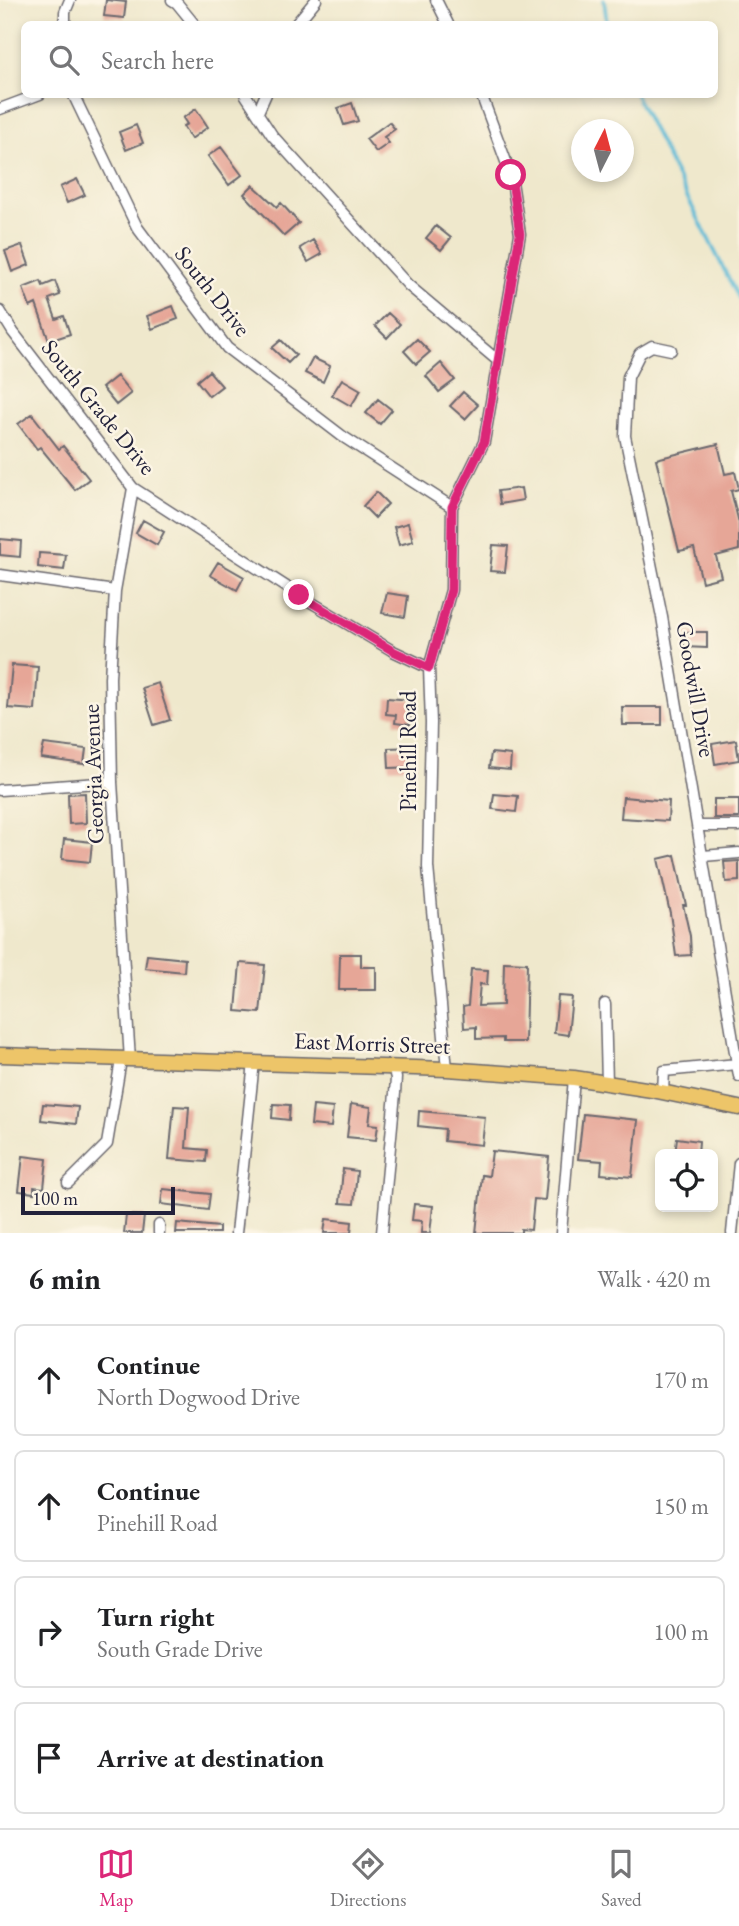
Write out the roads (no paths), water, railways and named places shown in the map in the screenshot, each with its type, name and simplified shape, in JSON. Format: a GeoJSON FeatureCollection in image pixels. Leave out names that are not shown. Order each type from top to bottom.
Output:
{"type":"FeatureCollection","features":[{"type":"Feature","properties":{"kind":"main road","name":"East Morris Street"},"geometry":{"type":"LineString","coordinates":[[0,1055],[447,1069],[574,1078],[739,1108]]}},
{"type":"Feature","properties":{"kind":"street"},"geometry":{"type":"LineString","coordinates":[[65,21],[70,0]]}},
{"type":"Feature","properties":{"kind":"street"},"geometry":{"type":"LineString","coordinates":[[172,0],[177,2],[192,21]]}},
{"type":"Feature","properties":{"kind":"street"},"geometry":{"type":"LineString","coordinates":[[298,21],[316,0]]}},
{"type":"Feature","properties":{"kind":"street"},"geometry":{"type":"LineString","coordinates":[[436,0],[446,21]]}},
{"type":"Feature","properties":{"kind":"street"},"geometry":{"type":"LineString","coordinates":[[0,109],[29,98]]}},
{"type":"Feature","properties":{"kind":"street","name":"South Drive"},"geometry":{"type":"LineString","coordinates":[[74,98],[138,227],[227,348],[342,436],[452,507]]}},
{"type":"Feature","properties":{"kind":"street"},"geometry":{"type":"LineString","coordinates":[[248,98],[272,135],[408,285],[497,360]]}},
{"type":"Feature","properties":{"kind":"street"},"geometry":{"type":"LineString","coordinates":[[258,112],[263,98]]}},
{"type":"Feature","properties":{"kind":"street","name":"Pinehill Road"},"geometry":{"type":"LineString","coordinates":[[447,1069],[428,867],[431,723],[429,668],[451,590],[452,507],[484,442],[520,234],[511,175],[482,98]]}},
{"type":"Feature","properties":{"kind":"street","name":"South Grade Drive"},"geometry":{"type":"LineString","coordinates":[[0,311],[13,332],[133,488],[299,595],[393,651],[429,668]]}},
{"type":"Feature","properties":{"kind":"street","name":"Goodwill Drive"},"geometry":{"type":"LineString","coordinates":[[671,350],[652,346],[640,353],[628,377],[625,436],[662,617],[738,1070]]}},
{"type":"Feature","properties":{"kind":"street","name":"Georgia Avenue"},"geometry":{"type":"LineString","coordinates":[[68,1182],[107,1144],[126,1060],[112,782],[110,678],[115,591],[133,488]]}},
{"type":"Feature","properties":{"kind":"street"},"geometry":{"type":"LineString","coordinates":[[0,575],[115,591]]}},
{"type":"Feature","properties":{"kind":"street"},"geometry":{"type":"LineString","coordinates":[[0,790],[112,782]]}},
{"type":"Feature","properties":{"kind":"street"},"geometry":{"type":"LineString","coordinates":[[698,826],[739,826]]}},
{"type":"Feature","properties":{"kind":"street"},"geometry":{"type":"LineString","coordinates":[[703,856],[739,853]]}},
{"type":"Feature","properties":{"kind":"street"},"geometry":{"type":"LineString","coordinates":[[605,1004],[607,1083]]}},
{"type":"Feature","properties":{"kind":"street"},"geometry":{"type":"LineString","coordinates":[[236,1233],[254,1062]]}},
{"type":"Feature","properties":{"kind":"street"},"geometry":{"type":"LineString","coordinates":[[382,1233],[396,1078],[393,1067]]}},
{"type":"Feature","properties":{"kind":"street"},"geometry":{"type":"LineString","coordinates":[[663,1093],[664,1071],[738,1070]]}},
{"type":"Feature","properties":{"kind":"street"},"geometry":{"type":"LineString","coordinates":[[561,1233],[574,1078]]}},
{"type":"Feature","properties":{"kind":"street"},"geometry":{"type":"LineString","coordinates":[[732,1233],[739,1163]]}},
{"type":"Feature","properties":{"kind":"waterway"},"geometry":{"type":"LineString","coordinates":[[604,0],[607,21]]}},
{"type":"Feature","properties":{"kind":"waterway"},"geometry":{"type":"LineString","coordinates":[[637,98],[739,299]]}}]}
